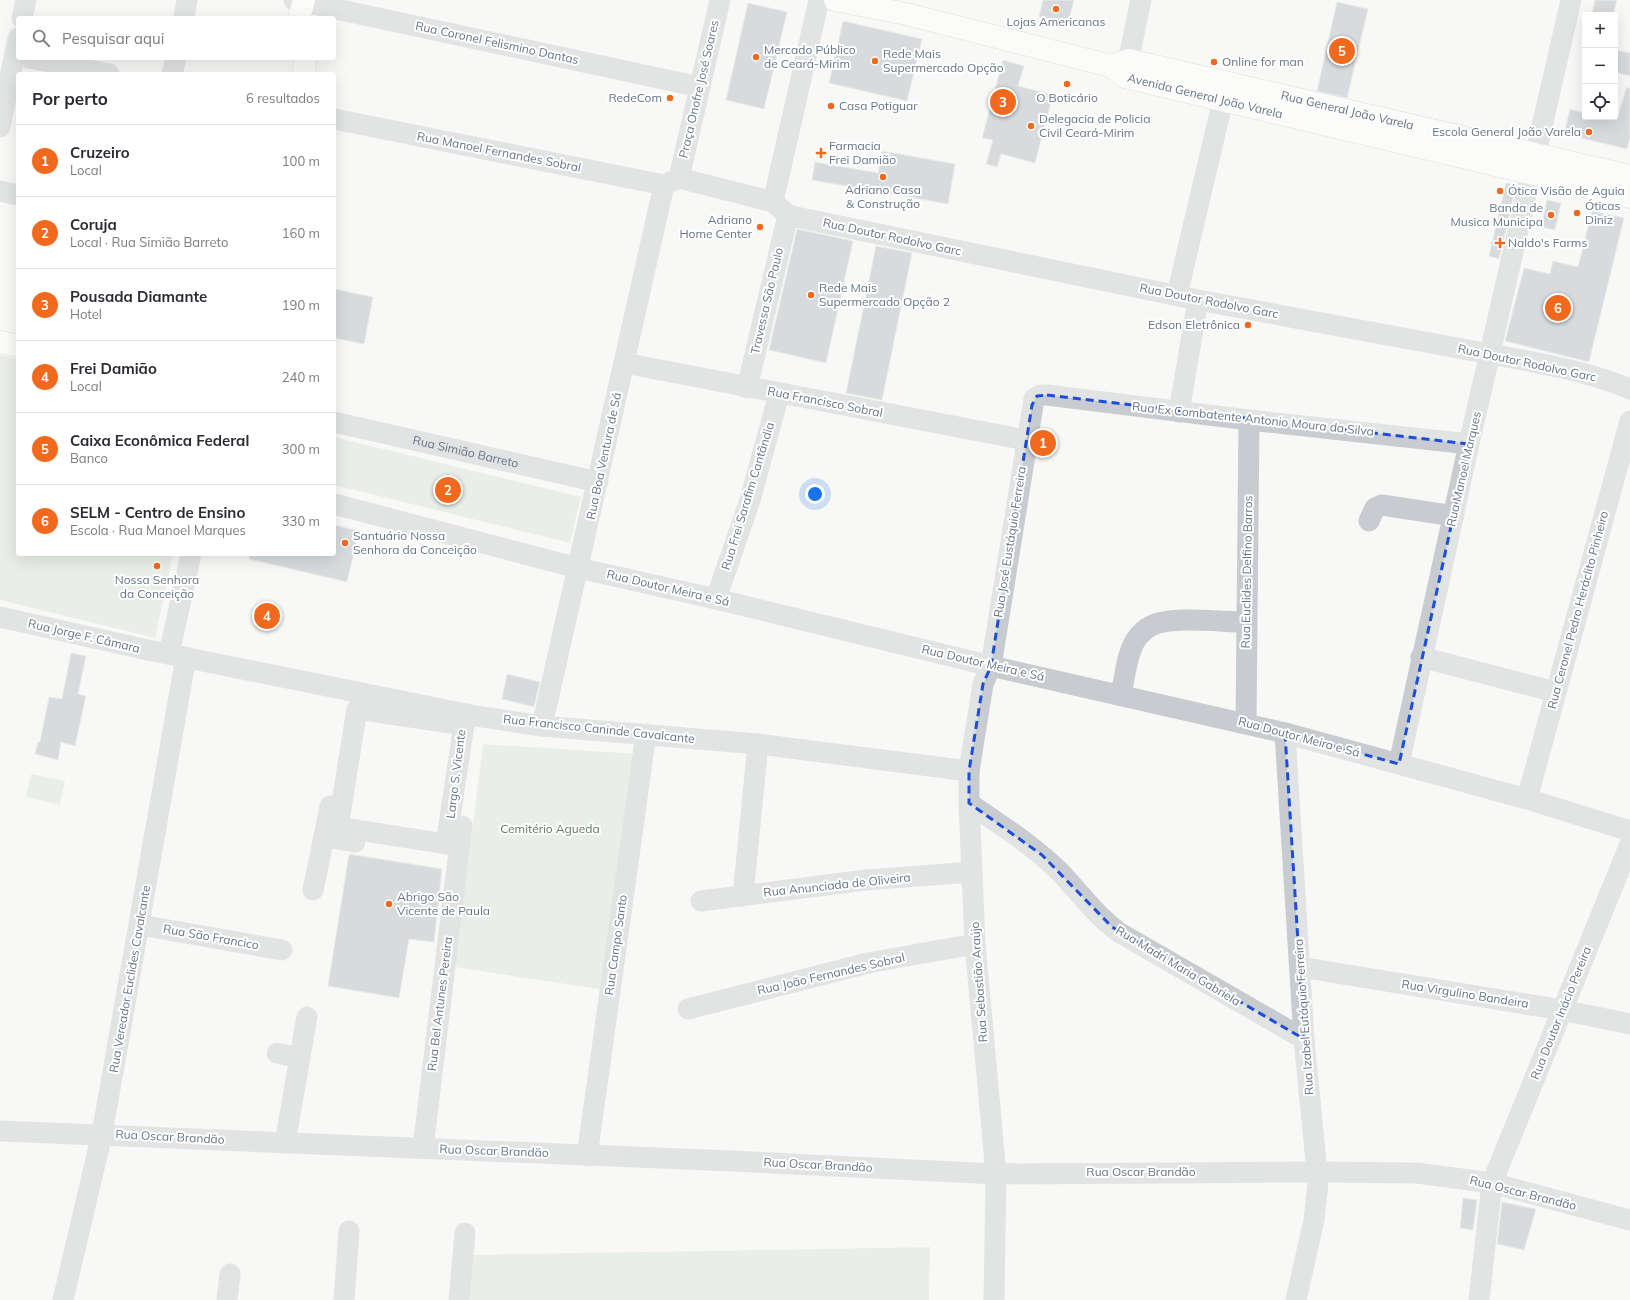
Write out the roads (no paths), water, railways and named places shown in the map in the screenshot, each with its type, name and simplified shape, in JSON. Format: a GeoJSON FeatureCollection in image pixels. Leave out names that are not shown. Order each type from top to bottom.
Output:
{"type":"FeatureCollection","features":[{"type":"Feature","properties":{"kind":"main road","name":"Avenida General João Varela"},"geometry":{"type":"LineString","coordinates":[[835,0],[906,14],[1122,67],[1223,100],[1534,164]]}},
{"type":"Feature","properties":{"kind":"main road"},"geometry":{"type":"LineString","coordinates":[[288,72],[291,60]]}},
{"type":"Feature","properties":{"kind":"main road"},"geometry":{"type":"LineString","coordinates":[[303,72],[306,60]]}},
{"type":"Feature","properties":{"kind":"main road","name":"Rua General João Varela"},"geometry":{"type":"LineString","coordinates":[[1122,67],[1534,164],[1630,197]]}},
{"type":"Feature","properties":{"kind":"main road","name":"Rua General João Varela"},"geometry":{"type":"LineString","coordinates":[[1534,164],[1630,176]]}},
{"type":"Feature","properties":{"kind":"main road"},"geometry":{"type":"LineString","coordinates":[[0,342],[16,346]]}},
{"type":"Feature","properties":{"kind":"street"},"geometry":{"type":"LineString","coordinates":[[22,16],[26,0]]}},
{"type":"Feature","properties":{"kind":"street"},"geometry":{"type":"LineString","coordinates":[[184,16],[187,0]]}},
{"type":"Feature","properties":{"kind":"street","name":"Praça Onofre José Soares"},"geometry":{"type":"LineString","coordinates":[[671,182],[700,87],[720,0]]}},
{"type":"Feature","properties":{"kind":"street"},"geometry":{"type":"LineString","coordinates":[[671,182],[780,208],[819,0]]}},
{"type":"Feature","properties":{"kind":"street"},"geometry":{"type":"LineString","coordinates":[[1122,67],[1141,0]]}},
{"type":"Feature","properties":{"kind":"street","name":"Rua Manoel Marques"},"geometry":{"type":"LineString","coordinates":[[1399,764],[1421,657],[1571,0]]}},
{"type":"Feature","properties":{"kind":"street","name":"Rua Coronel Felismino Dantas"},"geometry":{"type":"LineString","coordinates":[[306,6],[700,87]]}},
{"type":"Feature","properties":{"kind":"street"},"geometry":{"type":"LineString","coordinates":[[0,127],[16,52]]}},
{"type":"Feature","properties":{"kind":"street"},"geometry":{"type":"LineString","coordinates":[[50,60],[101,72]]}},
{"type":"Feature","properties":{"kind":"street"},"geometry":{"type":"LineString","coordinates":[[172,72],[176,60]]}},
{"type":"Feature","properties":{"kind":"street"},"geometry":{"type":"LineString","coordinates":[[1177,295],[1223,100]]}},
{"type":"Feature","properties":{"kind":"street","name":"Rua Manoel Fernandes Sobral"},"geometry":{"type":"LineString","coordinates":[[336,120],[671,182]]}},
{"type":"Feature","properties":{"kind":"street","name":"Rua Boa Ventura de Sá"},"geometry":{"type":"LineString","coordinates":[[542,726],[624,363],[671,182]]}},
{"type":"Feature","properties":{"kind":"street"},"geometry":{"type":"LineString","coordinates":[[0,192],[16,195]]}},
{"type":"Feature","properties":{"kind":"street","name":"Rua Doutor Rodolvo Garc"},"geometry":{"type":"LineString","coordinates":[[780,208],[1198,300],[1576,371],[1609,380],[1630,389]]}},
{"type":"Feature","properties":{"kind":"street","name":"Travessa São Paulo"},"geometry":{"type":"LineString","coordinates":[[747,388],[780,208]]}},
{"type":"Feature","properties":{"kind":"street"},"geometry":{"type":"LineString","coordinates":[[1179,412],[1198,300]]}},
{"type":"Feature","properties":{"kind":"street","name":"Rua Francisco Sobral"},"geometry":{"type":"LineString","coordinates":[[624,363],[747,388],[1026,440]]}},
{"type":"Feature","properties":{"kind":"street","name":"Rua Frei Sarafim Cantãndia"},"geometry":{"type":"LineString","coordinates":[[716,599],[750,500],[779,394]]}},
{"type":"Feature","properties":{"kind":"street","name":"Rua Ex Combatente Antonio Moura da Silva"},"geometry":{"type":"LineString","coordinates":[[1037,396],[1047,395],[1179,412],[1469,444]]}},
{"type":"Feature","properties":{"kind":"street","name":"Rua José Eustáquio Ferreira"},"geometry":{"type":"LineString","coordinates":[[990,666],[1032,405],[1037,396]]}},
{"type":"Feature","properties":{"kind":"street","name":"Rua Euclides Delfino Barros"},"geometry":{"type":"LineString","coordinates":[[1246,723],[1249,420]]}},
{"type":"Feature","properties":{"kind":"street","name":"Rua Ceronel Pedro Heráclito Pinheiro"},"geometry":{"type":"LineString","coordinates":[[1527,799],[1630,421]]}},
{"type":"Feature","properties":{"kind":"street","name":"Rua Simião Barreto"},"geometry":{"type":"LineString","coordinates":[[336,422],[598,482]]}},
{"type":"Feature","properties":{"kind":"street","name":"Rua Doutor Meira e Sá"},"geometry":{"type":"LineString","coordinates":[[336,505],[578,568],[716,599],[990,666],[1285,732],[1527,799],[1630,831]]}},
{"type":"Feature","properties":{"kind":"street"},"geometry":{"type":"LineString","coordinates":[[1370,521],[1375,508],[1382,505],[1454,516]]}},
{"type":"Feature","properties":{"kind":"street","name":"Rua Vereador Euclides Cavalcante"},"geometry":{"type":"LineString","coordinates":[[63,1300],[102,1134],[140,925],[191,556]]}},
{"type":"Feature","properties":{"kind":"street","name":"Rua Jorge F. Câmara"},"geometry":{"type":"LineString","coordinates":[[0,617],[177,655]]}},
{"type":"Feature","properties":{"kind":"street"},"geometry":{"type":"LineString","coordinates":[[1121,695],[1132,649],[1136,640],[1150,627],[1164,622],[1183,621],[1246,622]]}},
{"type":"Feature","properties":{"kind":"street","name":"Rua Francisco Caninde Cavalcante"},"geometry":{"type":"LineString","coordinates":[[177,655],[476,716],[542,726],[758,744],[969,771]]}},
{"type":"Feature","properties":{"kind":"street"},"geometry":{"type":"LineString","coordinates":[[1421,657],[1556,692]]}},
{"type":"Feature","properties":{"kind":"street","name":"Rua Sebastião Araújo"},"geometry":{"type":"LineString","coordinates":[[990,666],[983,684],[969,771],[969,803],[975,944],[996,1174],[994,1300]]}},
{"type":"Feature","properties":{"kind":"street"},"geometry":{"type":"LineString","coordinates":[[313,890],[331,832],[351,691]]}},
{"type":"Feature","properties":{"kind":"street","name":"Largo S. Vicente"},"geometry":{"type":"LineString","coordinates":[[357,708],[464,725],[446,844],[331,832],[357,708]]}},
{"type":"Feature","properties":{"kind":"street","name":"Rua Bel Antunes Pereira"},"geometry":{"type":"LineString","coordinates":[[423,1148],[476,716]]}},
{"type":"Feature","properties":{"kind":"street","name":"Rua Izabel Eutáquio Ferreira"},"geometry":{"type":"LineString","coordinates":[[1285,732],[1304,1039],[1317,1172],[1317,1200],[1296,1300]]}},
{"type":"Feature","properties":{"kind":"street","name":"Rua Campo Santo"},"geometry":{"type":"LineString","coordinates":[[587,1156],[646,734]]}},
{"type":"Feature","properties":{"kind":"street"},"geometry":{"type":"LineString","coordinates":[[743,896],[758,744]]}},
{"type":"Feature","properties":{"kind":"street","name":"Rua Madri Maria Gabriela"},"geometry":{"type":"LineString","coordinates":[[969,803],[1042,855],[1060,872],[1100,918],[1120,933],[1304,1039]]}},
{"type":"Feature","properties":{"kind":"street"},"geometry":{"type":"LineString","coordinates":[[331,832],[458,859]]}},
{"type":"Feature","properties":{"kind":"street","name":"Rua Doutor Inácio Pereira"},"geometry":{"type":"LineString","coordinates":[[1479,1300],[1492,1183],[1630,844]]}},
{"type":"Feature","properties":{"kind":"street","name":"Rua Anunciada de Oliveira"},"geometry":{"type":"LineString","coordinates":[[701,901],[866,880],[972,872]]}},
{"type":"Feature","properties":{"kind":"street","name":"Rua São Francico"},"geometry":{"type":"LineString","coordinates":[[140,925],[282,950]]}},
{"type":"Feature","properties":{"kind":"street","name":"Rua João Fernandes Sobral"},"geometry":{"type":"LineString","coordinates":[[688,1009],[868,962],[975,944]]}},
{"type":"Feature","properties":{"kind":"street","name":"Rua Virgulino Bandeira"},"geometry":{"type":"LineString","coordinates":[[1300,967],[1562,1010],[1630,1024]]}},
{"type":"Feature","properties":{"kind":"street"},"geometry":{"type":"LineString","coordinates":[[285,1143],[307,1017]]}},
{"type":"Feature","properties":{"kind":"street"},"geometry":{"type":"LineString","coordinates":[[277,1054],[300,1058]]}},
{"type":"Feature","properties":{"kind":"street","name":"Rua Oscar Brandão"},"geometry":{"type":"LineString","coordinates":[[0,1131],[102,1134],[996,1174],[1317,1172],[1417,1174],[1492,1183],[1630,1220]]}},
{"type":"Feature","properties":{"kind":"street"},"geometry":{"type":"LineString","coordinates":[[344,1300],[349,1231]]}},
{"type":"Feature","properties":{"kind":"street"},"geometry":{"type":"LineString","coordinates":[[459,1300],[465,1233]]}},
{"type":"Feature","properties":{"kind":"street"},"geometry":{"type":"LineString","coordinates":[[227,1300],[230,1274]]}},
{"type":"Feature","properties":{"kind":"place","name":"Lojas Americanas"},"geometry":{"type":"Point","coordinates":[1056,9]}},
{"type":"Feature","properties":{"kind":"place","name":"Caixa Econômica Federal"},"geometry":{"type":"Point","coordinates":[1342,51]}},
{"type":"Feature","properties":{"kind":"place","name":"Mercado Público de Ceará-Mirim"},"geometry":{"type":"Point","coordinates":[756,57]}},
{"type":"Feature","properties":{"kind":"place","name":"Rede Mais Supermercado Opção"},"geometry":{"type":"Point","coordinates":[875,61]}},
{"type":"Feature","properties":{"kind":"place","name":"Online for man"},"geometry":{"type":"Point","coordinates":[1214,62]}},
{"type":"Feature","properties":{"kind":"place","name":"O Boticário"},"geometry":{"type":"Point","coordinates":[1067,84]}},
{"type":"Feature","properties":{"kind":"place","name":"RedeCom"},"geometry":{"type":"Point","coordinates":[670,98]}},
{"type":"Feature","properties":{"kind":"place","name":"Pousada Diamante"},"geometry":{"type":"Point","coordinates":[1003,102]}},
{"type":"Feature","properties":{"kind":"place","name":"Casa Potiguar"},"geometry":{"type":"Point","coordinates":[831,106]}},
{"type":"Feature","properties":{"kind":"place","name":"Delegacia de Policia Civil Ceará-Mirim"},"geometry":{"type":"Point","coordinates":[1031,126]}},
{"type":"Feature","properties":{"kind":"place","name":"Escola General João Varela"},"geometry":{"type":"Point","coordinates":[1589,132]}},
{"type":"Feature","properties":{"kind":"place","name":"Farmacia Frei Damião"},"geometry":{"type":"Point","coordinates":[821,153]}},
{"type":"Feature","properties":{"kind":"place","name":"Adriano Casa & Construção"},"geometry":{"type":"Point","coordinates":[883,177]}},
{"type":"Feature","properties":{"kind":"place","name":"Ótica Visão de Aguia"},"geometry":{"type":"Point","coordinates":[1500,191]}},
{"type":"Feature","properties":{"kind":"place","name":"Óticas Diniz"},"geometry":{"type":"Point","coordinates":[1577,213]}},
{"type":"Feature","properties":{"kind":"place","name":"Banda de Musica Municipa"},"geometry":{"type":"Point","coordinates":[1551,215]}},
{"type":"Feature","properties":{"kind":"place","name":"Adriano Home Center"},"geometry":{"type":"Point","coordinates":[760,227]}},
{"type":"Feature","properties":{"kind":"place","name":"Naldo's Farms"},"geometry":{"type":"Point","coordinates":[1500,243]}},
{"type":"Feature","properties":{"kind":"place","name":"Rede Mais Supermercado Opção 2"},"geometry":{"type":"Point","coordinates":[811,295]}},
{"type":"Feature","properties":{"kind":"place","name":"SELM - Centro de Ensino"},"geometry":{"type":"Point","coordinates":[1558,308]}},
{"type":"Feature","properties":{"kind":"place","name":"Edson Eletrônica"},"geometry":{"type":"Point","coordinates":[1248,325]}},
{"type":"Feature","properties":{"kind":"place","name":"Cruzeiro"},"geometry":{"type":"Point","coordinates":[1043,443]}},
{"type":"Feature","properties":{"kind":"place","name":"Coruja"},"geometry":{"type":"Point","coordinates":[448,490]}},
{"type":"Feature","properties":{"kind":"place","name":"Santuário Nossa Senhora da Conceição"},"geometry":{"type":"Point","coordinates":[345,543]}},
{"type":"Feature","properties":{"kind":"place","name":"Nossa Senhora da Conceição"},"geometry":{"type":"Point","coordinates":[157,566]}},
{"type":"Feature","properties":{"kind":"place","name":"Frei Damião"},"geometry":{"type":"Point","coordinates":[267,616]}},
{"type":"Feature","properties":{"kind":"place","name":"Abrigo São Vicente de Paula"},"geometry":{"type":"Point","coordinates":[389,904]}},
{"type":"Feature","properties":{"kind":"park label","name":"Cemitério Agueda"},"geometry":{"type":"Point","coordinates":[550,829]}}]}
